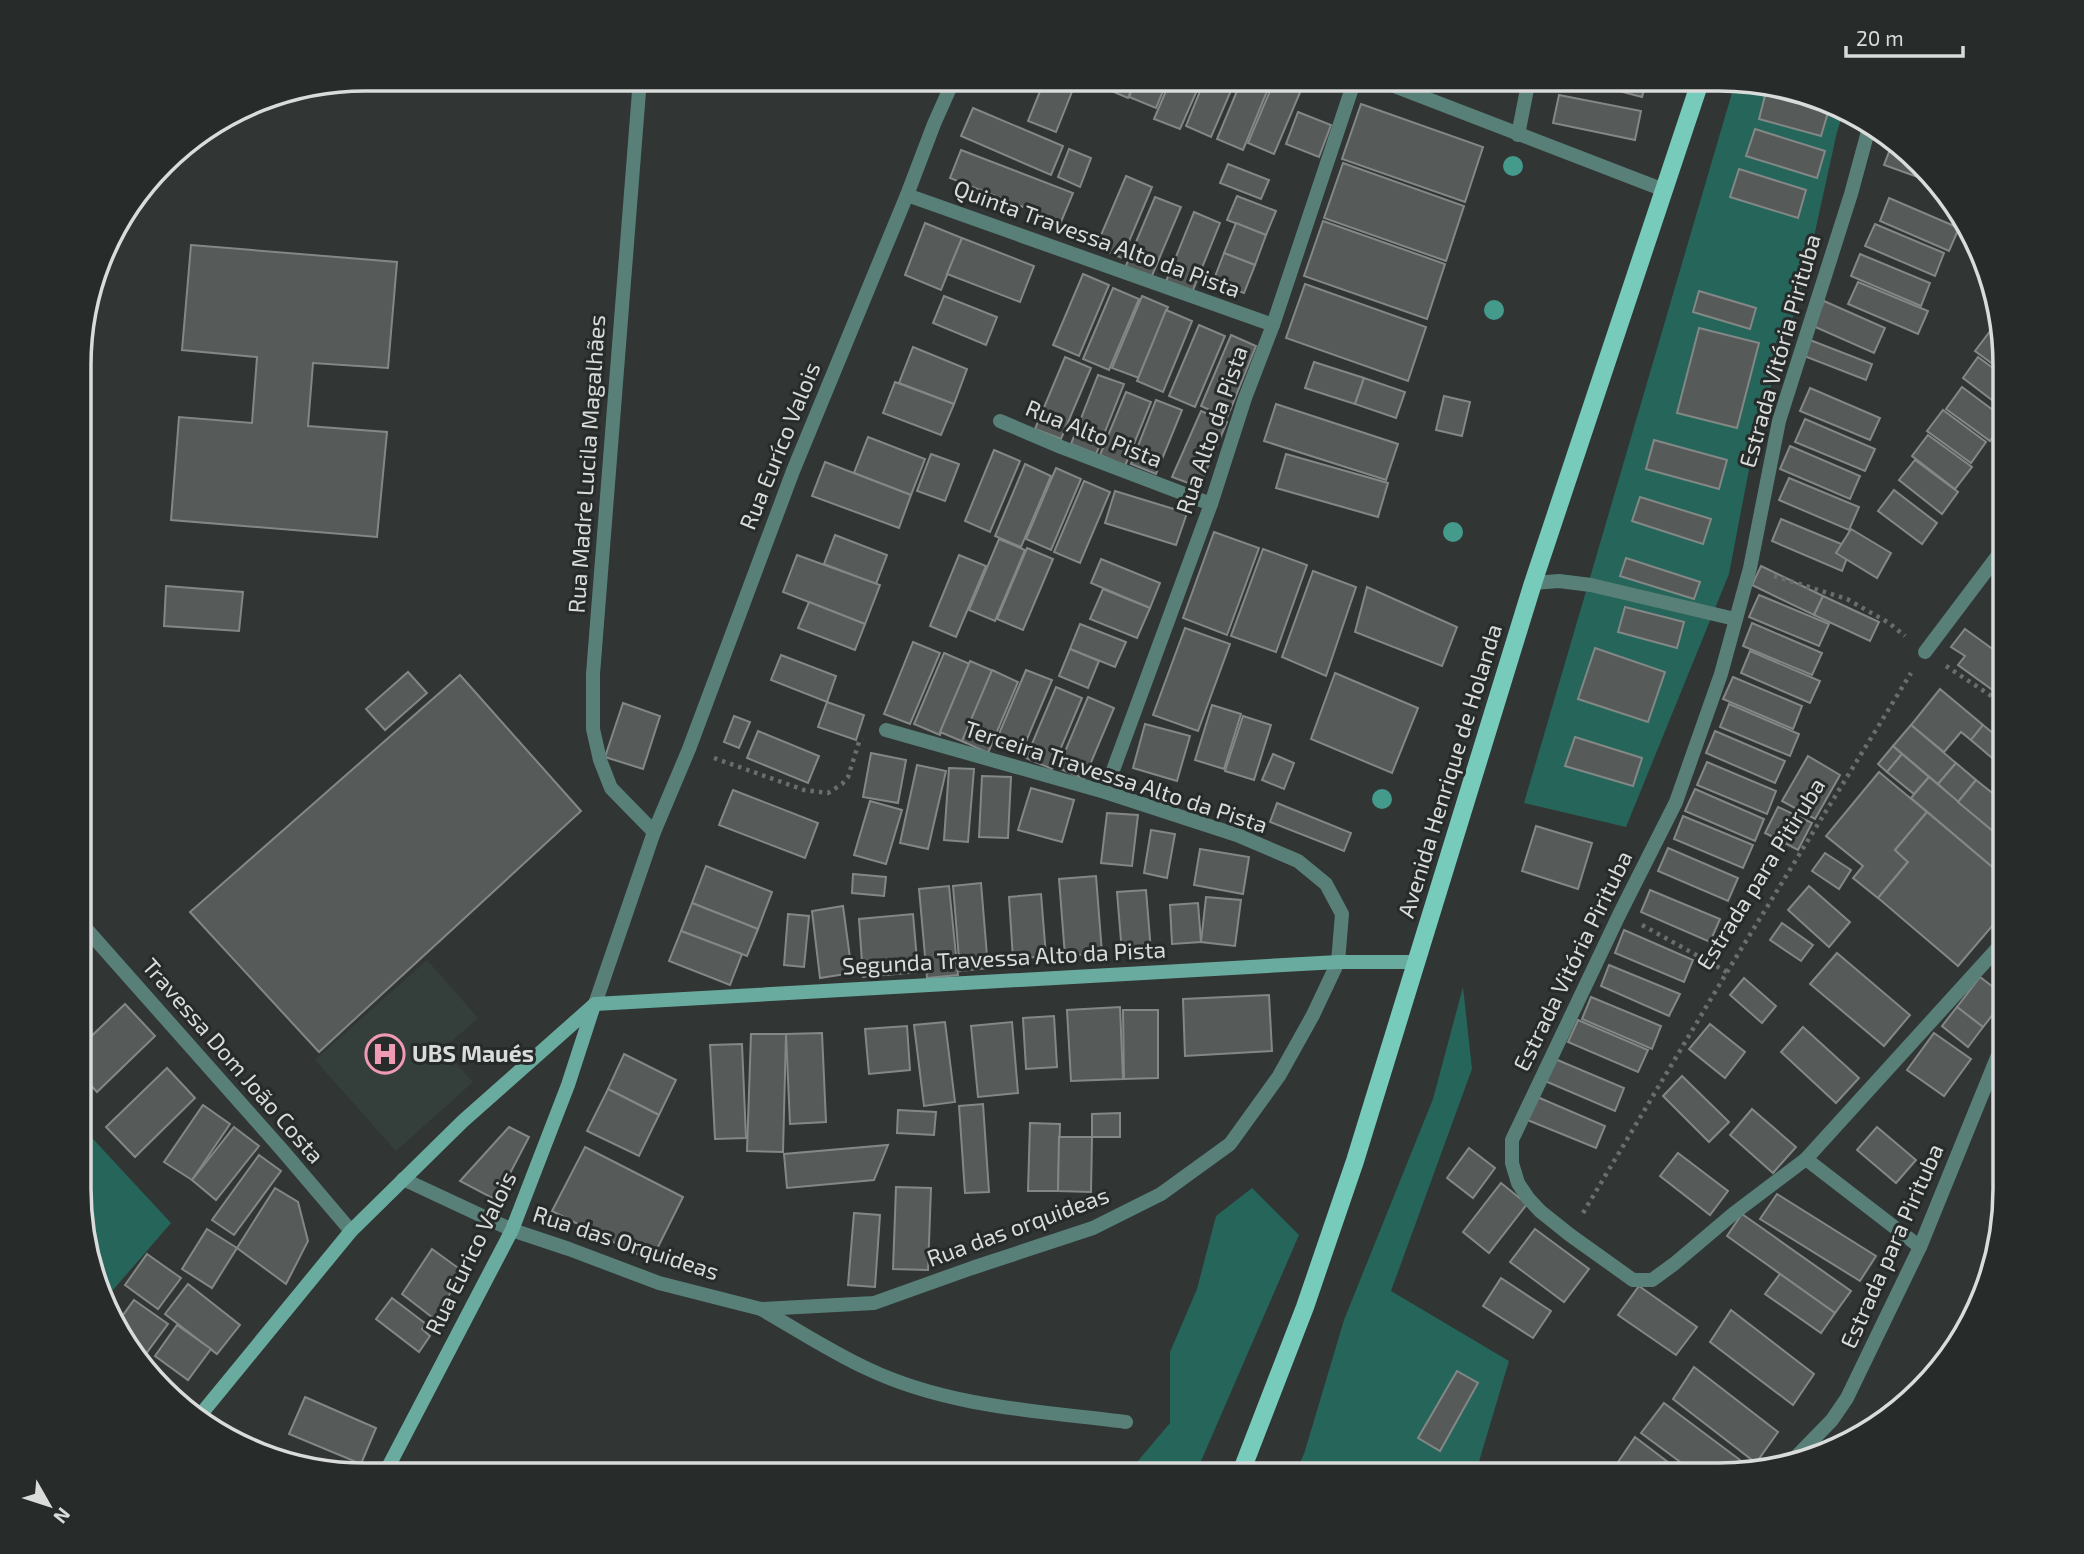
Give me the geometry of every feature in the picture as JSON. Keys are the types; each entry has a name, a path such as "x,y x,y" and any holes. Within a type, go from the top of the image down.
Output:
{"main road":[{"name":"Avenida Henrique de Holanda","path":"1246,1463 1309,1295 1355,1161 1533,583 1697,91"},
{"name":"Segunda Travessa Alto da Pista","path":"595,1004 1338,962 1417,962"},
{"path":"204,1410 351,1231 463,1121 595,1004"},
{"name":"Rua Eurico Valois","path":"390,1463 512,1230 568,1085 595,1004"}],"street":[{"name":"Rua Madre Lucila Magalhães","path":"639,91 593,674 593,729 600,760 611,789 654,832"},
{"name":"Rua Euríco Valois","path":"595,1004 654,832 689,749 793,471 949,91"},
{"name":"Rua Alto da Pista","path":"1105,792 1211,504 1351,91"},
{"path":"1406,91 1664,190"},
{"path":"1518,135 1527,91"},
{"name":"Estrada Vitória Pirituba","path":"1867,135 1779,421 1750,568 1721,674 1676,802 1512,1140 1512,1163 1518,1183 1540,1211 1570,1236 1633,1280 1652,1280 1806,1159 1993,953"},
{"name":"Quinta Travessa Alto da Pista","path":"907,195 1273,325"},
{"name":"Rua Alto Pista","path":"1000,421 1211,504"},
{"path":"1925,652 1993,562"},
{"path":"1533,583 1559,581 1591,585 1735,619"},
{"name":"Terceira Travessa Alto da Pista","path":"886,730 1105,792 1237,835 1298,861 1326,884 1342,914 1338,962"},
{"name":"Travessa Dom João Costa","path":"91,934 351,1231"},
{"name":"Rua das orquideas","path":"761,1308 874,1303 1093,1228 1161,1194 1230,1143 1279,1076 1313,1015 1338,962"},
{"name":"Estrada para Pirituba","path":"1804,1449 1832,1420 1847,1398 1920,1247 1993,1068"},
{"path":"1806,1159 1920,1247"},
{"name":"Rua das Orquideas","path":"403,1179 512,1230 659,1283 761,1308"},
{"path":"761,1308 869,1370 926,1391 983,1404 1126,1422"}],"path":[{"path":"1750,568 1847,599 1889,623 1925,652 1993,697"},
{"name":"Estrada para Pitiruba","path":"1570,1236 1727,972 1925,652"},
{"path":"689,749 804,790 828,793 842,785 848,777 859,742 870,734 886,730"},
{"path":"1620,913 1727,972"}],"shaded area":[{"name":"UBS Maués","path":"427,960 478,1018 443,1049 473,1082 396,1151 315,1060"}],"green space":[{"path":"1732,92 1790,100 1840,119 1804,282 1756,433 1729,574 1626,827 1524,803"},
{"path":"1463,987 1472,1069 1391,1291 1509,1361 1479,1463 1300,1463 1344,1320 1433,1099"},
{"path":"91,1137 171,1223 111,1292 100,1260 93,1224"},
{"path":"1252,1188 1299,1235 1200,1463 1136,1463 1170,1423 1170,1352 1197,1289 1216,1216"}],"building":[{"path":"1040,91 1072,91 1056,132 1028,121"},
{"path":"1111,91 1131,91 1128,98"},
{"path":"1132,91 1163,91 1156,108 1129,97"},
{"path":"1166,91 1197,91 1180,129 1154,119"},
{"path":"1200,91 1231,91 1211,137 1186,126"},
{"path":"1237,91 1267,91 1243,150 1217,139"},
{"path":"1270,91 1301,91 1274,154 1248,143"},
{"path":"1619,91 1644,91 1642,97"},
{"path":"1559,95 1641,111 1635,140 1553,123"},
{"path":"1765,95 1790,100 1828,114 1821,136 1759,119"},
{"path":"1361,104 1483,147 1465,202 1342,159"},
{"path":"973,108 1063,146 1051,175 961,136"},
{"path":"1298,112 1331,125 1319,157 1286,144"},
{"path":"1755,129 1825,151 1817,178 1746,156"},
{"path":"1069,149 1091,158 1080,187 1058,177"},
{"path":"961,150 1073,193 1061,222 950,178"},
{"path":"1889,151 1919,177 1884,165"},
{"path":"1343,163 1464,206 1446,261 1324,218"},
{"path":"1228,164 1269,180 1261,199 1220,183"},
{"path":"1739,169 1806,190 1798,218 1730,197"},
{"path":"1126,176 1152,187 1122,258 1096,247"},
{"path":"1237,196 1276,211 1266,235 1227,220"},
{"path":"1155,197 1181,207 1151,278 1125,268"},
{"path":"1889,198 1955,226 1958,231 1949,251 1880,221"},
{"path":"1194,212 1220,223 1191,295 1165,284"},
{"path":"1323,221 1445,264 1427,319 1304,276"},
{"path":"925,223 962,238 941,290 905,275"},
{"path":"1236,223 1266,235 1255,265 1224,253"},
{"path":"1875,224 1944,253 1935,276 1865,246"},
{"path":"962,238 1034,266 1020,302 947,274"},
{"path":"191,245 397,262 388,368 313,363 308,426 387,432 377,537 171,520 179,417 252,423 257,357 182,350"},
{"path":"1224,253 1255,265 1244,293 1213,282"},
{"path":"1860,254 1930,283 1921,306 1851,276"},
{"path":"1083,274 1109,285 1079,356 1053,345"},
{"path":"1858,282 1928,311 1918,334 1848,304"},
{"path":"1305,284 1426,327 1408,381 1286,338"},
{"path":"1113,288 1139,299 1109,370 1083,359"},
{"path":"1699,291 1756,308 1750,329 1693,312"},
{"path":"944,296 997,317 986,345 933,323"},
{"path":"1142,296 1168,307 1139,378 1112,368"},
{"path":"1824,301 1885,328 1874,353 1813,326"},
{"path":"1166,310 1192,321 1163,392 1137,381"},
{"path":"1199,325 1225,336 1195,407 1169,396"},
{"path":"1699,328 1759,343 1737,428 1677,413"},
{"path":"1991,330 1993,364 1975,351"},
{"path":"1231,335 1256,346 1227,418 1201,406"},
{"path":"1810,340 1872,364 1866,380 1804,356"},
{"path":"913,347 967,369 954,404 899,383"},
{"path":"1065,357 1091,368 1061,439 1035,429"},
{"path":"1978,357 1993,368 1993,401 1963,378"},
{"path":"1314,362 1364,378 1355,404 1305,388"},
{"path":"1098,375 1124,384 1096,454 1071,444"},
{"path":"1364,378 1405,392 1396,418 1355,404"},
{"path":"895,382 954,404 941,435 883,413"},
{"path":"1962,387 1993,410 1993,437 1990,441 1946,409"},
{"path":"1810,388 1880,418 1870,440 1800,411"},
{"path":"1126,392 1151,402 1125,466 1100,455"},
{"path":"1444,396 1470,402 1462,436 1436,430"},
{"path":"1156,400 1182,410 1156,474 1131,464"},
{"path":"1276,404 1398,444 1386,480 1264,441"},
{"path":"1943,410 1986,442 1971,463 1927,431"},
{"path":"1201,411 1227,422 1199,487 1172,477"},
{"path":"1805,419 1875,449 1865,471 1795,442"},
{"path":"1928,435 1972,467 1955,489 1912,456"},
{"path":"868,437 925,459 911,495 854,473"},
{"path":"1654,440 1727,460 1719,489 1646,469"},
{"path":"1790,446 1860,476 1850,499 1780,469"},
{"path":"994,450 1020,461 990,532 965,521"},
{"path":"931,454 959,464 945,501 917,491"},
{"path":"1286,454 1388,483 1378,517 1276,488"},
{"path":"1915,460 1958,492 1942,514 1899,480"},
{"path":"825,462 911,495 899,528 812,496"},
{"path":"1025,464 1051,476 1021,547 995,536"},
{"path":"1056,468 1081,479 1051,550 1026,539"},
{"path":"1789,478 1859,507 1849,530 1779,500"},
{"path":"1084,481 1110,492 1080,563 1054,552"},
{"path":"1894,490 1937,523 1922,544 1878,511"},
{"path":"1115,491 1187,513 1176,545 1105,523"},
{"path":"1640,497 1711,519 1703,544 1632,521"},
{"path":"1781,519 1851,548 1842,571 1772,541"},
{"path":"1851,529 1891,553 1877,578 1836,553"},
{"path":"1214,532 1259,548 1227,635 1183,618"},
{"path":"835,535 887,555 876,584 824,564"},
{"path":"999,539 1025,550 995,621 969,610"},
{"path":"1027,548 1053,559 1023,630 997,619"},
{"path":"1263,549 1307,565 1276,652 1231,636"},
{"path":"797,555 880,585 865,624 783,592"},
{"path":"959,555 986,566 956,637 930,626"},
{"path":"1626,558 1700,582 1694,599 1620,576"},
{"path":"1101,559 1160,583 1150,608 1091,583"},
{"path":"1761,566 1823,596 1814,615 1752,585"},
{"path":"1313,571 1356,587 1326,676 1282,657"},
{"path":"166,586 243,592 239,631 164,626"},
{"path":"1367,587 1457,627 1442,666 1355,632"},
{"path":"1103,589 1150,608 1137,638 1090,619"},
{"path":"1759,595 1829,624 1819,646 1749,617"},
{"path":"1823,596 1879,622 1870,641 1814,615"},
{"path":"809,602 865,624 855,650 798,628"},
{"path":"1625,607 1684,622 1677,648 1618,632"},
{"path":"1752,623 1822,653 1812,675 1743,646"},
{"path":"1080,624 1126,642 1115,667 1070,649"},
{"path":"1185,628 1230,644 1198,731 1153,715"},
{"path":"1965,629 1993,649 1993,690 1958,665 1965,656 1951,647"},
{"path":"913,642 940,653 910,724 884,714"},
{"path":"1595,648 1665,672 1648,722 1578,699"},
{"path":"1070,649 1099,661 1088,688 1059,676"},
{"path":"1750,651 1820,681 1810,703 1741,673"},
{"path":"944,653 970,664 940,735 914,724"},
{"path":"781,655 836,676 827,702 771,680"},
{"path":"970,661 996,672 966,743 940,732"},
{"path":"992,670 1018,682 988,753 962,741"},
{"path":"1026,670 1052,680 1022,751 996,741"},
{"path":"408,672 427,693 385,730 366,709"},
{"path":"1335,673 1418,708 1392,773 1311,739"},
{"path":"460,675 581,811 319,1052 190,912"},
{"path":"1733,677 1802,706 1793,729 1723,699"},
{"path":"1056,687 1082,698 1052,769 1026,758"},
{"path":"1940,689 1983,725 1971,740 1961,732 1944,752 1911,725"},
{"path":"1088,697 1114,708 1084,779 1058,768"},
{"path":"827,702 864,715 856,740 818,727"},
{"path":"623,703 660,716 643,769 605,757"},
{"path":"1729,704 1799,734 1790,756 1720,727"},
{"path":"1212,705 1241,714 1224,769 1195,760"},
{"path":"734,716 750,722 739,748 724,742"},
{"path":"1243,716 1271,725 1254,780 1225,771"},
{"path":"1145,724 1190,736 1177,781 1133,768"},
{"path":"1911,725 1956,763 1938,784 1893,746"},
{"path":"1983,725 1993,733 1993,759 1971,740"},
{"path":"758,731 819,756 808,783 747,758"},
{"path":"1715,731 1785,761 1775,783 1706,753"},
{"path":"1575,737 1642,758 1633,786 1565,766"},
{"path":"1893,746 1902,754 1887,772 1878,764"},
{"path":"871,753 906,760 898,803 863,797"},
{"path":"1273,754 1294,763 1284,789 1262,780"},
{"path":"1902,754 1929,777 1914,794 1887,772"},
{"path":"1808,756 1840,775 1815,819 1782,801"},
{"path":"1707,762 1776,791 1767,814 1697,785"},
{"path":"1956,763 1976,780 1958,802 1938,784"},
{"path":"917,765 946,771 928,849 900,843"},
{"path":"949,768 974,769 968,842 944,840"},
{"path":"1879,772 1927,812 1895,850 1908,862 1878,898 1853,878 1863,866 1826,836"},
{"path":"982,776 1011,777 1008,838 979,837"},
{"path":"1929,777 1993,831 1993,868 1911,798"},
{"path":"1976,780 1993,793 1993,831 1958,802"},
{"path":"1031,788 1074,800 1062,842 1018,830"},
{"path":"1695,789 1764,819 1755,841 1685,811"},
{"path":"733,790 818,823 805,858 719,825"},
{"path":"870,801 902,810 886,864 854,855"},
{"path":"1277,803 1351,833 1344,851 1270,822"},
{"path":"1778,807 1812,823 1798,850 1765,833"},
{"path":"1927,812 1993,868 1993,925 1958,966 1878,898 1908,862 1895,850"},
{"path":"1107,813 1138,815 1132,866 1101,863"},
{"path":"1683,816 1753,845 1743,868 1674,839"},
{"path":"1536,826 1592,843 1578,889 1522,871"},
{"path":"1151,830 1175,834 1167,878 1144,873"},
{"path":"1668,848 1738,878 1728,901 1658,871"},
{"path":"1200,849 1249,857 1243,894 1194,885"},
{"path":"1825,853 1851,870 1839,889 1812,871"},
{"path":"706,866 772,892 758,929 692,903"},
{"path":"853,874 886,877 884,896 852,893"},
{"path":"1096,876 1102,953 1065,956 1059,879"},
{"path":"981,883 988,968 960,971 953,886"},
{"path":"949,886 958,975 927,978 919,889"},
{"path":"1809,886 1850,922 1829,947 1788,910"},
{"path":"1146,890 1151,951 1122,953 1117,892"},
{"path":"1650,890 1720,919 1710,942 1641,912"},
{"path":"1041,894 1046,956 1013,959 1009,897"},
{"path":"1206,897 1241,900 1235,946 1201,942"},
{"path":"692,903 758,929 747,956 681,931"},
{"path":"1198,903 1201,942 1172,944 1170,905"},
{"path":"843,906 852,973 820,978 812,911"},
{"path":"788,914 809,916 804,967 784,965"},
{"path":"913,914 918,972 863,977 859,919"},
{"path":"1782,923 1813,945 1801,961 1770,940"},
{"path":"1624,930 1693,960 1684,982 1615,953"},
{"path":"681,931 742,954 730,985 669,961"},
{"path":"1837,953 1910,1015 1884,1046 1810,984"},
{"path":"1609,965 1680,994 1669,1016 1601,986"},
{"path":"1980,977 1993,987 1993,1014 1983,1027 1957,1007"},
{"path":"1744,978 1776,1006 1762,1023 1730,995"},
{"path":"1269,995 1272,1051 1185,1056 1183,999"},
{"path":"1591,997 1661,1026 1652,1049 1582,1019"},
{"path":"125,1004 155,1036 97,1092 91,1086 91,1036"},
{"path":"1120,1007 1123,1079 1071,1081 1067,1010"},
{"path":"1957,1007 1983,1027 1968,1047 1942,1026"},
{"path":"1123,1010 1158,1010 1158,1078 1124,1079"},
{"path":"1054,1016 1057,1067 1026,1069 1023,1018"},
{"path":"1578,1020 1648,1050 1638,1072 1568,1042"},
{"path":"945,1022 955,1102 924,1106 914,1025"},
{"path":"1012,1022 1018,1093 978,1097 971,1026"},
{"path":"1710,1024 1745,1052 1725,1078 1689,1049"},
{"path":"907,1026 910,1070 869,1074 865,1029"},
{"path":"1803,1027 1859,1078 1836,1103 1781,1052"},
{"path":"822,1033 826,1122 790,1124 786,1034"},
{"path":"1934,1033 1971,1059 1944,1096 1907,1070"},
{"path":"751,1034 786,1034 783,1152 747,1151"},
{"path":"742,1044 746,1138 715,1139 710,1045"},
{"path":"624,1054 676,1080 659,1115 608,1089"},
{"path":"1555,1059 1624,1088 1615,1111 1545,1081"},
{"path":"167,1068 195,1098 135,1157 106,1127"},
{"path":"1682,1076 1729,1122 1709,1142 1663,1096"},
{"path":"608,1089 659,1115 639,1156 587,1131"},
{"path":"1535,1096 1605,1126 1596,1148 1525,1119"},
{"path":"983,1104 989,1192 965,1193 959,1106"},
{"path":"203,1105 230,1124 192,1180 164,1162"},
{"path":"1752,1109 1796,1147 1773,1173 1730,1135"},
{"path":"898,1110 936,1112 934,1135 897,1133"},
{"path":"1120,1113 1120,1137 1092,1137 1092,1114"},
{"path":"1030,1123 1060,1124 1058,1191 1028,1191"},
{"path":"234,1127 259,1146 216,1200 192,1180"},
{"path":"509,1127 529,1137 496,1200 460,1181"},
{"path":"1877,1127 1916,1160 1896,1183 1857,1150"},
{"path":"1059,1137 1092,1137 1091,1192 1058,1191"},
{"path":"888,1145 874,1180 787,1188 784,1154"},
{"path":"585,1147 683,1197 651,1261 552,1211"},
{"path":"1469,1148 1495,1168 1473,1198 1447,1178"},
{"path":"1678,1153 1728,1191 1710,1215 1660,1176"},
{"path":"259,1155 281,1171 234,1235 212,1220"},
{"path":"1501,1183 1527,1204 1489,1253 1463,1232"},
{"path":"896,1187 931,1188 928,1270 893,1269"},
{"path":"275,1188 298,1202 308,1241 286,1284 237,1248"},
{"path":"1777,1194 1876,1256 1860,1281 1760,1219"},
{"path":"854,1213 880,1215 875,1287 848,1285"},
{"path":"1742,1214 1851,1291 1835,1313 1727,1236"},
{"path":"207,1229 237,1248 212,1288 182,1269"},
{"path":"1535,1229 1589,1269 1564,1302 1510,1262"},
{"path":"432,1249 461,1270 437,1321 402,1294"},
{"path":"147,1254 181,1278 158,1309 125,1285"},
{"path":"1780,1274 1835,1313 1821,1333 1765,1294"},
{"path":"1501,1278 1551,1311 1533,1338 1483,1306"},
{"path":"188,1284 240,1325 217,1354 165,1314"},
{"path":"1639,1286 1697,1327 1676,1355 1618,1315"},
{"path":"392,1298 426,1324 422,1329 430,1336 419,1352 376,1319"},
{"path":"134,1300 168,1324 146,1353 122,1316"},
{"path":"1731,1310 1814,1374 1793,1405 1710,1342"},
{"path":"177,1325 211,1349 188,1380 155,1356"},
{"path":"1694,1367 1778,1432 1758,1460 1753,1461 1673,1399"},
{"path":"1457,1371 1478,1383 1440,1451 1418,1438"},
{"path":"305,1397 376,1428 361,1463 289,1434"},
{"path":"1664,1403 1742,1462 1682,1463 1641,1433"},
{"path":"1635,1437 1669,1463 1617,1463"}],"place":[{"name":"UBS Maués","path":"385,1054"}]}
